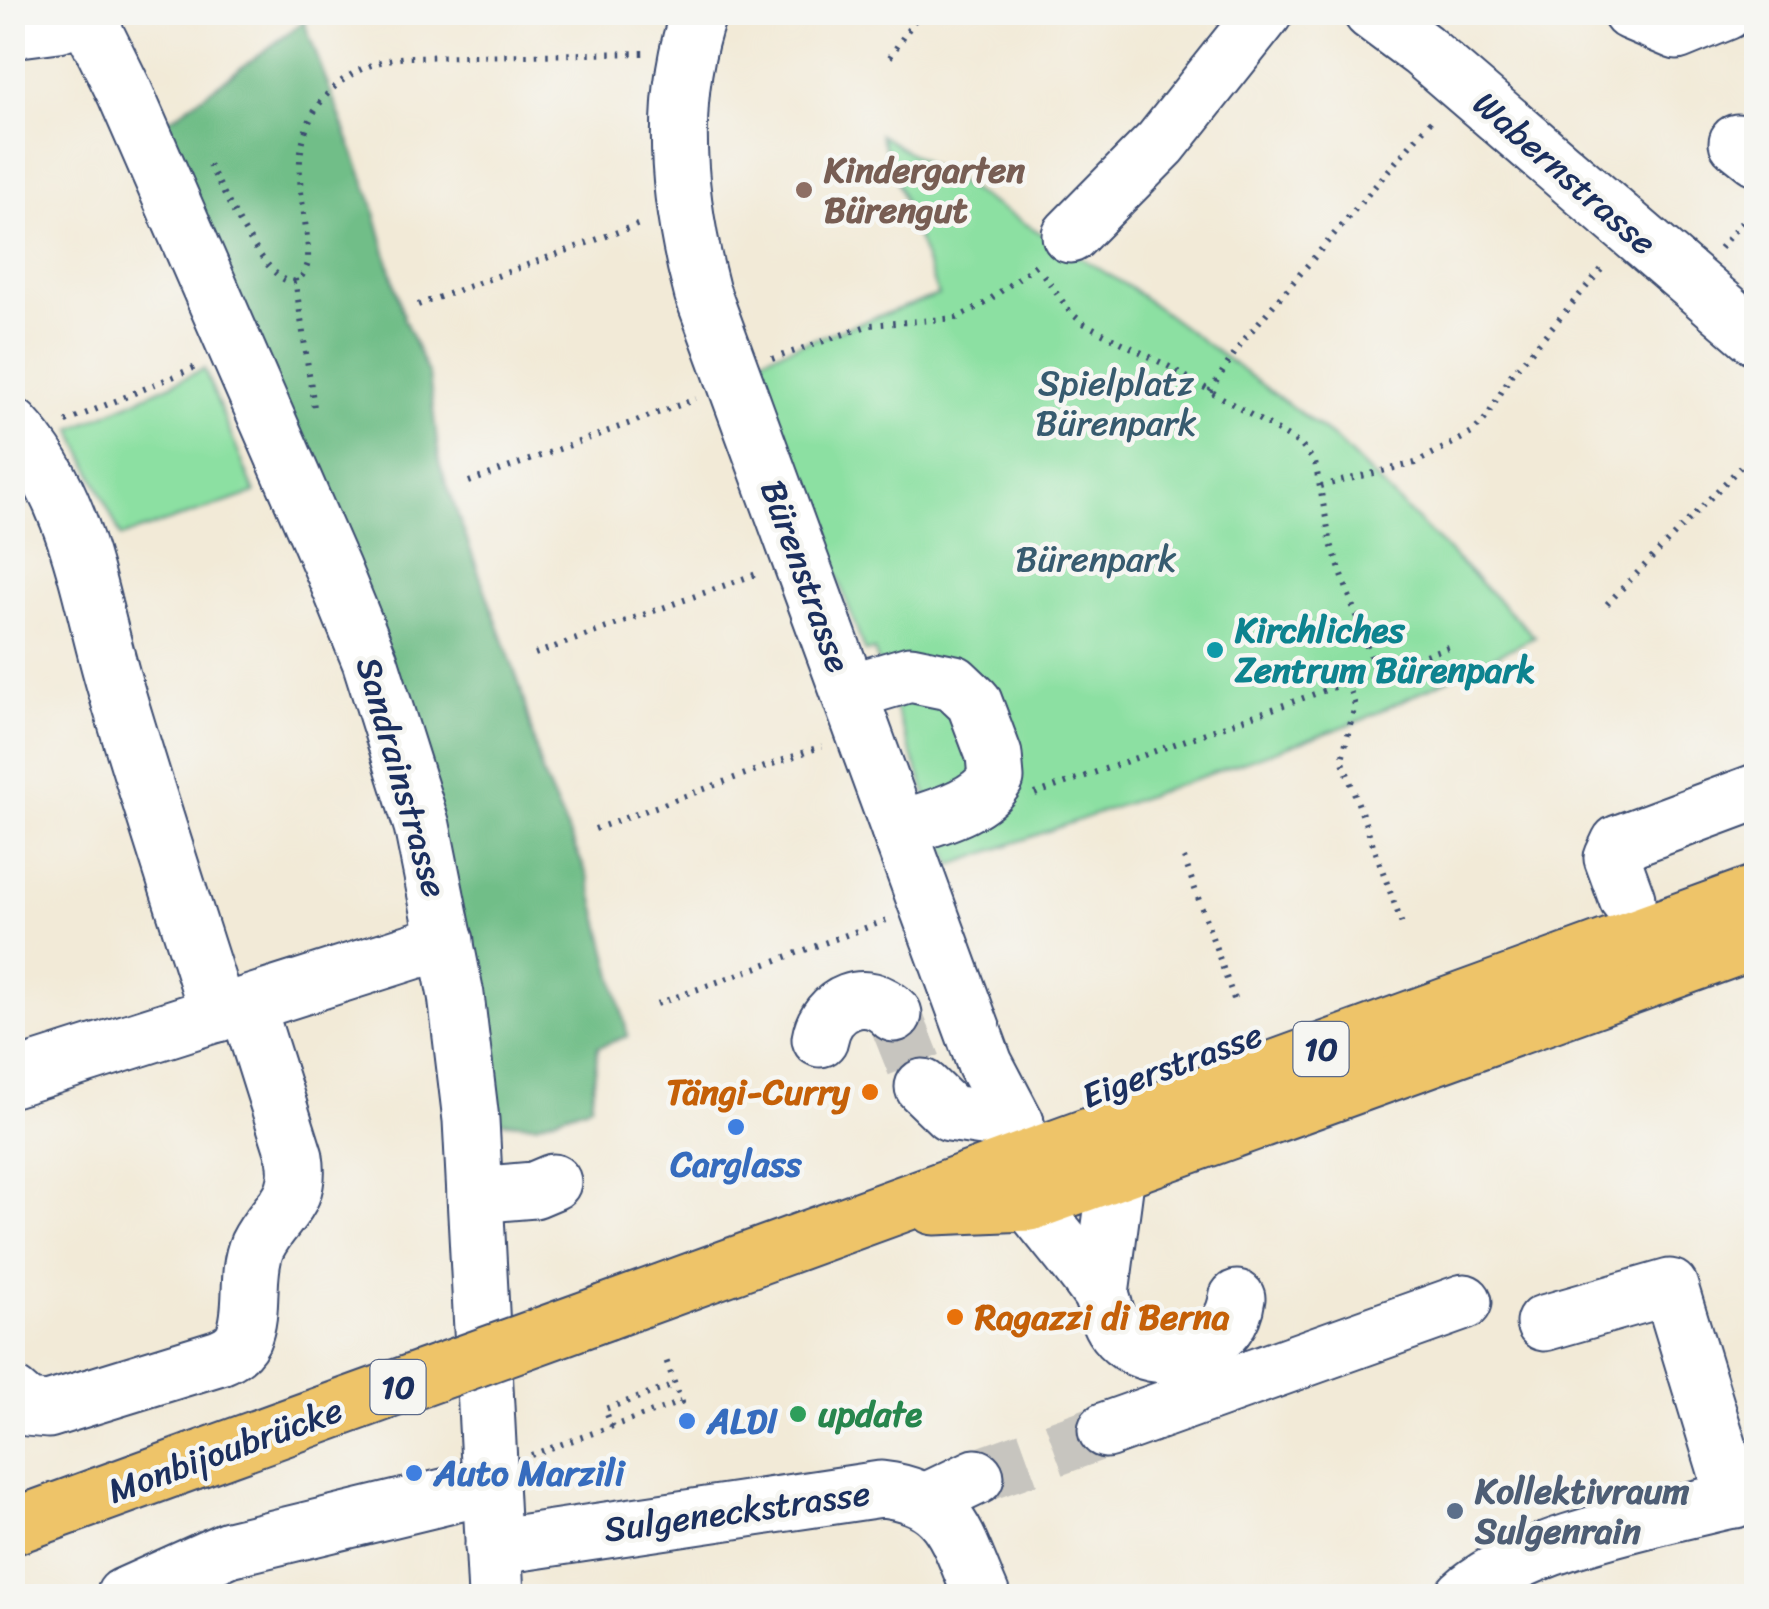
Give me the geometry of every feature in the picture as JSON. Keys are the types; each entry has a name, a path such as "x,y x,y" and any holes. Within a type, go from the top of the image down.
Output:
{"main road":[{"name":"Eigerstrasse","path":"886,1209 1016,1122 1756,852"},
{"name":"Eigerstrasse","path":"606,1312 1756,893"},
{"name":"Eigerstrasse","path":"886,1209 1030,1204 1756,941"},
{"name":"Monbijoubrücke","path":"12,1527 606,1312"}],"street":[{"name":"Bürenstrasse","path":"699,12 690,44 678,165 684,223 702,292 985,1064 1016,1122"},
{"path":"1053,250 1161,143 1266,12"},
{"name":"Wabernstrasse","path":"1371,12 1422,50 1756,338"},
{"path":"12,30 58,24 86,13"},
{"name":"Sandrainstrasse","path":"86,13 236,342 370,661 422,826 446,941 471,1120 475,1195 505,1473 495,1572"},
{"path":"1615,26 1672,31 1707,21"},
{"path":"12,1395 27,1408 48,1410 230,1353 242,1339 255,1252 294,1194 298,1177 295,1158 232,1009 115,688 89,578 68,520 39,460 20,434"},
{"path":"849,692 910,674 954,683 974,702 994,755 996,778 983,794 898,828"},
{"path":"1626,900 1612,858 1619,843 1756,792"},
{"path":"12,1079 446,941"},
{"path":"820,1039 824,1019 847,1002 874,1000 894,1014"},
{"path":"923,1086 950,1113 1016,1122"},
{"path":"1101,1294 1117,1174"},
{"path":"475,1195 534,1190 553,1182"},
{"path":"1030,1204 1101,1294 1112,1326 1128,1344 1148,1354 1172,1355 1198,1348 1222,1332 1235,1314 1237,1298"},
{"path":"1463,1596 1503,1568 1557,1546 1746,1497 1670,1287 1544,1323"},
{"path":"1106,1430 1464,1302"},
{"path":"124,1596 229,1549 505,1473"},
{"name":"Sulgeneckstrasse","path":"495,1572 881,1489 952,1489 942,1514 982,1596"}],"path":[{"path":"890,58 920,12"},
{"path":"201,161 212,168 270,270 284,279 295,279 307,269 308,257 300,175 304,139 327,93 359,68 374,61 409,57 651,53"},
{"path":"1210,390 1242,342 1436,114"},
{"path":"1726,240 1756,205"},
{"path":"418,305 643,222"},
{"path":"1053,250 1070,312 1300,444 1315,462 1331,544 1376,672"},
{"path":"1321,486 1415,464 1472,433 1487,417 1511,375 1610,260"},
{"path":"295,279 316,423"},
{"path":"771,359 870,324 957,318 1010,285"},
{"path":"20,434 39,433 208,362"},
{"path":"469,482 699,398"},
{"path":"1607,604 1756,451"},
{"path":"535,654 760,573"},
{"path":"1035,794 1451,646"},
{"path":"1347,682 1355,705 1342,759 1404,930"},
{"path":"595,829 825,745"},
{"path":"1184,858 1236,1002"},
{"path":"658,1004 889,920"},
{"path":"505,1473 681,1402 664,1354"},
{"path":"612,1427 605,1409 675,1386"}],"green space":[{"path":"304,22 372,201 404,319 429,376 440,466 520,686 542,773 589,879 628,1036 598,1047 591,1105 536,1124 475,1120 443,899 144,128 175,116"},
{"name":"Bürenpark","path":"880,135 1129,287 1334,438 1535,637 1362,720 952,865 874,650 865,652 758,359 938,295"},
{"path":"204,369 255,493 121,537 72,429"}],"tunnel":[{"path":"894,1014 923,1087"},
{"path":"976,1477 1106,1430"}],"place":[{"name":"Kindergarten Bürengut","path":"804,190"},
{"name":"Kirchliches Zentrum Bürenpark","path":"1215,650"},
{"name":"Tängi-Curry","path":"870,1092"},
{"name":"Carglass","path":"736,1127"},
{"name":"Ragazzi di Berna","path":"955,1317"},
{"name":"update","path":"798,1414"},
{"name":"ALDI","path":"687,1421"},
{"name":"Auto Marzili","path":"414,1473"},
{"name":"Kollektivraum Sulgenrain","path":"1455,1511"}],"park label":[{"name":"Spielplatz Bürenpark","path":"1116,403"}]}
